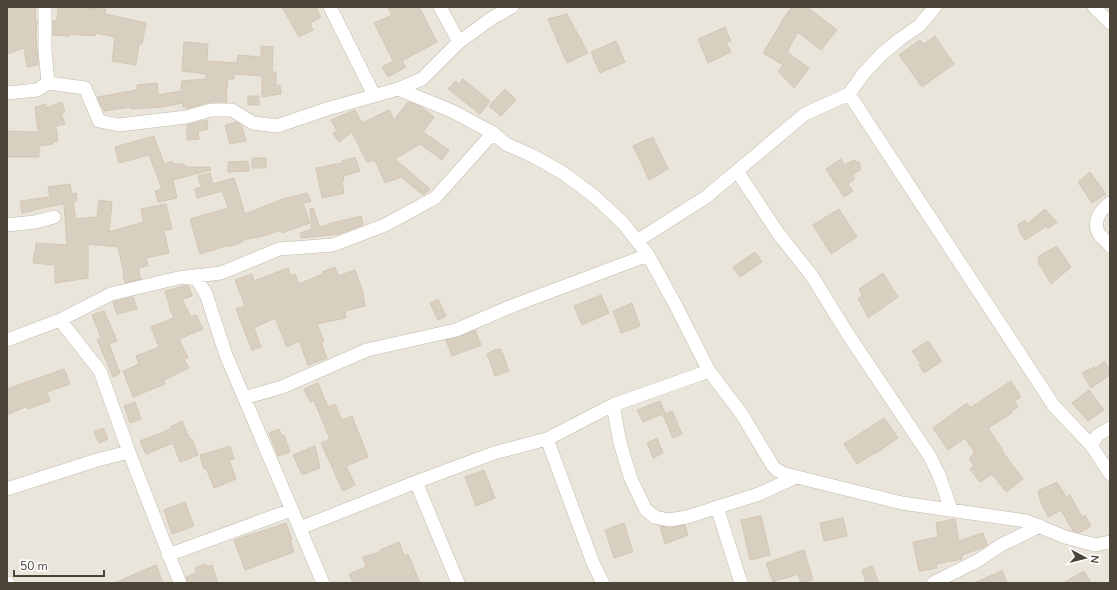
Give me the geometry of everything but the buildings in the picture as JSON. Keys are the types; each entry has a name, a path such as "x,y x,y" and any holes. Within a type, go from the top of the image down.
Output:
{"street":[{"path":"45,7 45,50 48,83"},
{"path":"330,7 374,95"},
{"path":"440,7 459,42"},
{"path":"7,93 37,90 48,83 85,88 99,120 119,125 186,117 211,110 232,110 253,123 277,126 327,108 398,89 422,79 459,42 492,18 512,7"},
{"path":"638,241 706,197 805,114 849,94 864,73 881,55 919,26 935,7"},
{"path":"1094,7 1110,23"},
{"path":"398,89 452,112 493,133 506,144 539,159 563,173 594,196 623,223 648,255 709,371 741,413 773,466 777,470 785,474 902,503 1008,517 1026,521 1065,537 1095,545 1110,542"},
{"path":"849,94 1054,406 1091,445 1110,474"},
{"path":"7,340 60,320 111,294 178,278 221,273 279,249 333,245 385,226 435,198 493,133"},
{"path":"737,170 778,233 812,276 849,336 929,455 939,475 951,509"},
{"path":"1110,203 1098,214 1097,226 1099,233 1110,246"},
{"path":"7,225 35,222 54,216"},
{"path":"244,398 282,387 367,350 456,330 512,306 648,255"},
{"path":"195,276 206,294 226,355 323,583"},
{"path":"60,320 100,371 129,452 180,583"},
{"path":"300,528 494,452 547,439 613,405 709,371"},
{"path":"613,405 620,443 631,479 646,510 655,518 669,520 687,517 759,494 796,476"},
{"path":"1091,445 1098,435 1110,428"},
{"path":"547,439 593,563 603,583"},
{"path":"7,489 97,460 129,452"},
{"path":"416,482 458,583"},
{"path":"717,507 741,583"},
{"path":"168,555 291,510"},
{"path":"933,583 979,560 1001,545 1040,526"}],"shaded area":[{"path":"7,7 1110,7 1110,583 7,583"}]}
